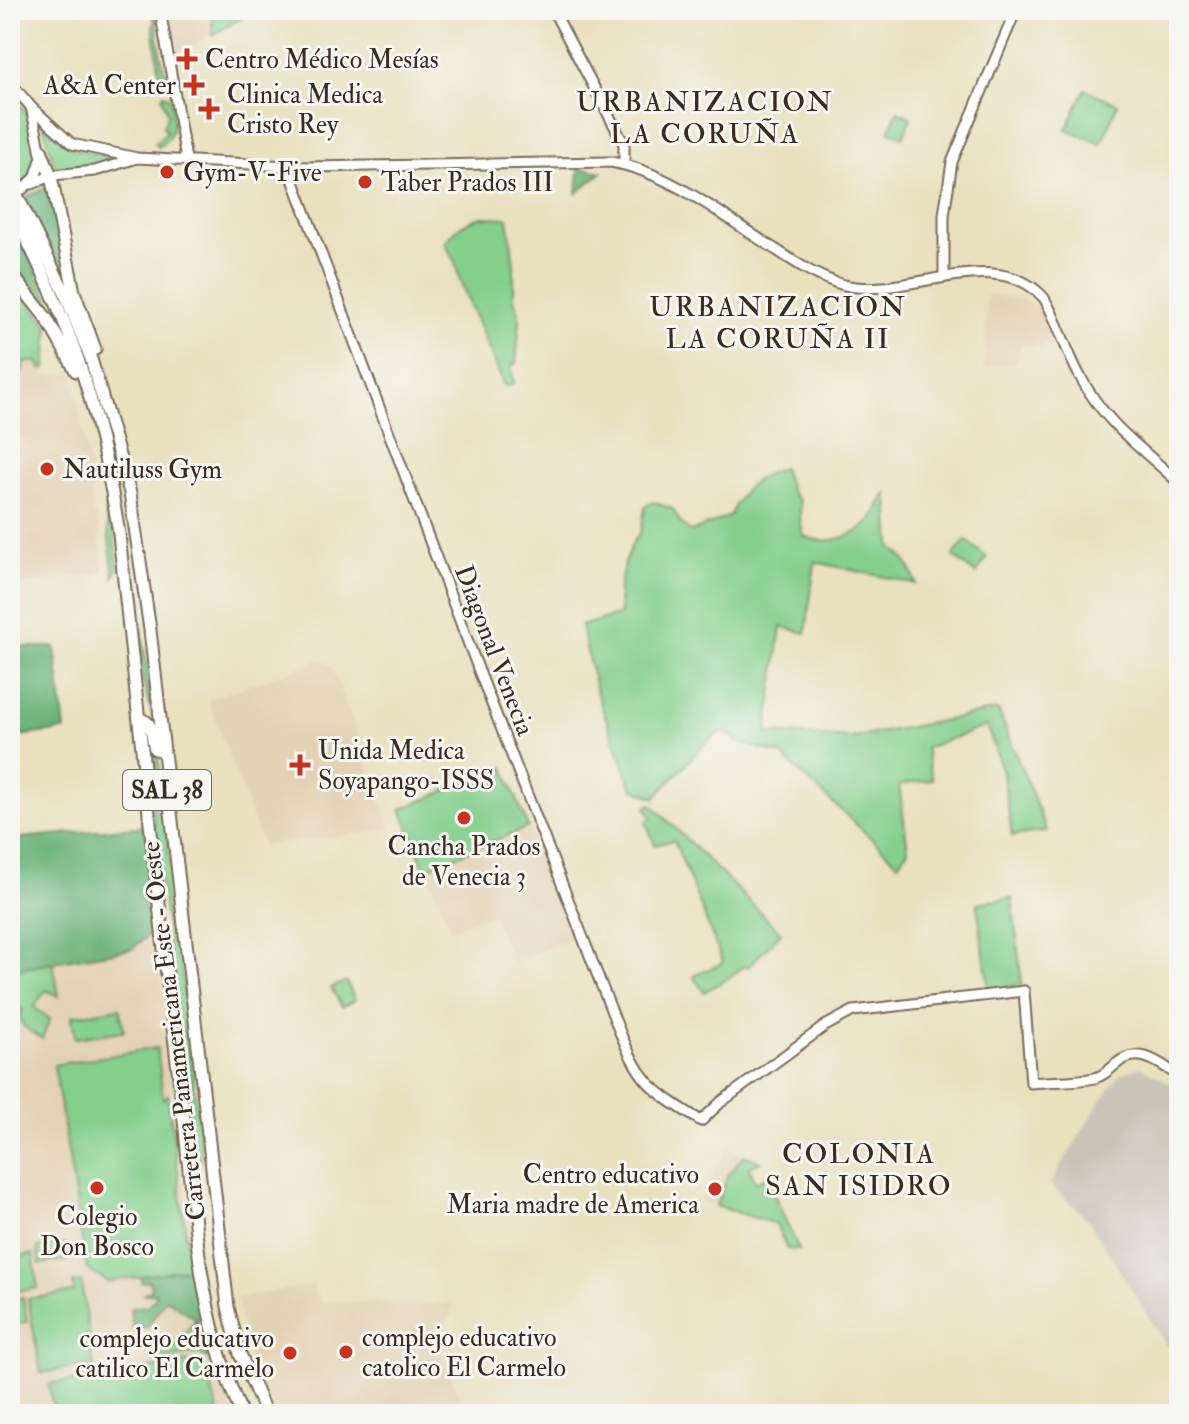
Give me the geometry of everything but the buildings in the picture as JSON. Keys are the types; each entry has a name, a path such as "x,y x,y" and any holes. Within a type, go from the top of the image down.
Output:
{"highway":[{"path":"41,150 51,176 74,292 112,403 128,466 130,493"},
{"name":"Carretera Panamericana Este - Oeste","path":"10,181 79,326 102,393 130,493 144,583 212,1189 233,1330 250,1381 266,1414"},
{"name":"Carretera Panamericana Este - Oeste","path":"10,205 68,329 97,419 118,526 189,1160 210,1318 226,1375 242,1414"},
{"path":"10,272 58,337 97,419"},
{"path":"130,642 134,645 145,714 151,717 158,714"},
{"path":"139,719 151,726 155,749 163,751"},
{"path":"189,1160 193,1168 199,1170 209,1157"},
{"path":"193,1193 195,1184 200,1182 212,1189"}],"street":[{"path":"160,10 186,159"},
{"path":"553,10 624,144 624,164"},
{"path":"944,277 944,215 952,162 1016,10"},
{"path":"10,82 31,107 72,144 137,158 348,167 582,160 624,164 684,191 808,270 829,280 854,287 883,289 967,274 1022,280 1035,288 1050,309 1080,377 1097,404 1129,441 1179,483"},
{"path":"31,107 41,150 40,167 26,187 51,176 95,171 137,158"},
{"name":"Diagonal Venecia","path":"288,166 479,671 633,1064 651,1088 701,1121 721,1102 825,1026 853,1011 1024,991 1031,1083 1093,1078 1107,1073 1123,1058 1137,1055 1151,1058 1179,1076"}],"shaded area":[{"path":"167,10 212,10 213,35 176,53"},
{"path":"987,295 1023,299 1040,307 1053,336 1040,347 1021,345 1017,362 984,368"},
{"path":"24,362 39,362 40,367 45,369 45,375 73,373 93,488 93,513 98,518 104,573 10,585 10,371 22,371"},
{"name":"Unida Medica Soyapango-ISSS","path":"322,659 335,674 391,830 263,845 208,700"},
{"path":"528,827 572,938 512,963 493,914 451,929 425,869"},
{"name":"Colegio Don Bosco","path":"156,928 174,1090 170,1097 197,1264 194,1279 207,1344 234,1414 10,1414 10,969 132,949"},
{"path":"1141,1067 1179,1089 1179,1346 1166,1345 1088,1220 1050,1184 1120,1074"},
{"name":"Centro educativo Maria madre de America","path":"728,1149 744,1155 727,1177 716,1206 702,1200 714,1169"},
{"name":"complejo educativo catolico El Carmelo","path":"313,1285 321,1302 454,1303 442,1345 443,1360 460,1399 456,1414 270,1414 252,1368 236,1298"}],"green space":[{"path":"150,10 154,10 167,78 161,82 153,26 155,21"},
{"path":"212,10 254,10 213,35"},
{"path":"1085,89 1118,104 1101,144 1067,129"},
{"path":"10,91 26,112 37,151 30,176 21,186 10,162"},
{"path":"164,94 170,98 173,126 169,137 158,147 155,143 167,131 163,127 168,114 162,97"},
{"path":"898,111 911,117 903,137 889,131"},
{"path":"43,124 72,147 107,156 107,163 55,168"},
{"path":"579,170 602,172 577,193"},
{"path":"50,185 68,293 26,197"},
{"path":"482,217 508,218 514,265 514,299 520,319 516,363 511,366 514,383 510,386 504,385 445,243 461,227"},
{"path":"10,218 64,329 35,290 10,265"},
{"path":"10,279 49,327 46,369 41,369 39,362 25,362 22,371 10,371 10,325 15,324"},
{"path":"783,468 791,492 800,502 804,536 813,539 842,538 861,529 874,516 887,494 892,549 907,564 916,584 815,562 806,633 781,627 767,733 852,738 998,710 1047,831 1012,836 1003,773 987,726 925,748 932,780 899,785 908,850 898,863 780,754 736,742 739,740 721,732 706,742 655,798 632,788 597,694 581,626 620,614 619,590 623,569 632,544 641,531 645,507 653,502 673,509 680,522 691,532 730,516 750,485"},
{"path":"110,499 118,568 114,577 105,507"},
{"path":"966,540 987,558 976,574 953,556"},
{"path":"133,564 152,705 150,707 143,680"},
{"path":"10,585 13,585 20,647 55,647 65,730 10,737"},
{"path":"142,723 146,724 152,748 158,756 201,1148 200,1163 193,1149"},
{"name":"Cancha Prados de Venecia 3","path":"504,767 528,827 425,869 401,809"},
{"path":"651,804 781,933 748,967 743,966 704,992 693,976 723,963 674,840 655,845 646,822 652,818 646,807"},
{"path":"145,826 156,928 132,949 10,969 10,839"},
{"path":"1012,898 1022,985 989,990 977,903"},
{"path":"53,963 59,996 46,990 34,1007 50,1019 42,1039 23,1026 20,1014 23,1010 10,1001 10,971"},
{"path":"346,981 355,1000 342,1007 331,988"},
{"path":"120,1008 124,1031 75,1038 72,1016"},
{"path":"157,1048 163,1099 168,1095 190,1268 108,1282 87,1269 54,1065"},
{"path":"744,1155 761,1162 749,1167 755,1182 766,1177 799,1250 787,1249 776,1224 716,1206 728,1175"},
{"path":"66,1244 69,1260 40,1264 37,1248"},
{"path":"33,1254 38,1288 12,1292 10,1258"},
{"path":"197,1264 194,1279 201,1315 196,1323 195,1318 166,1299 147,1327 133,1329 130,1308 147,1306 156,1297 155,1293 143,1294 151,1290 150,1281 141,1282 141,1276 190,1268"},
{"path":"81,1282 94,1368 90,1370 86,1365 41,1373 28,1299 74,1292 73,1283"},
{"path":"23,1297 27,1322 14,1324 10,1299"},
{"path":"194,1321 196,1325 201,1324 209,1359 198,1353 156,1360 168,1348 174,1347"},
{"path":"194,1361 206,1370 219,1414 54,1414 49,1384"}],"place":[{"name":"Centro Médico Mesías","path":"187,59"},
{"name":"A&A Center","path":"194,85"},
{"name":"Clinica Medica Cristo Rey","path":"209,109"},
{"name":"Gym-V-Five","path":"167,172"},
{"name":"Taber Prados III","path":"365,182"},
{"name":"Nautiluss Gym","path":"47,469"},
{"name":"Unida Medica Soyapango-ISSS","path":"300,765"},
{"name":"Cancha Prados de Venecia 3","path":"464,818"},
{"name":"Colegio Don Bosco","path":"97,1188"},
{"name":"Centro educativo Maria madre de America","path":"715,1189"},
{"name":"complejo educativo catolico El Carmelo","path":"346,1352"},
{"name":"complejo educativo catilico El Carmelo","path":"290,1353"}],"district":[{"name":"URBANIZACION LA CORUÑA","path":"705,117"},
{"name":"URBANIZACION LA CORUÑA II","path":"778,322"},
{"name":"COLONIA SAN ISIDRO","path":"859,1169"}]}
